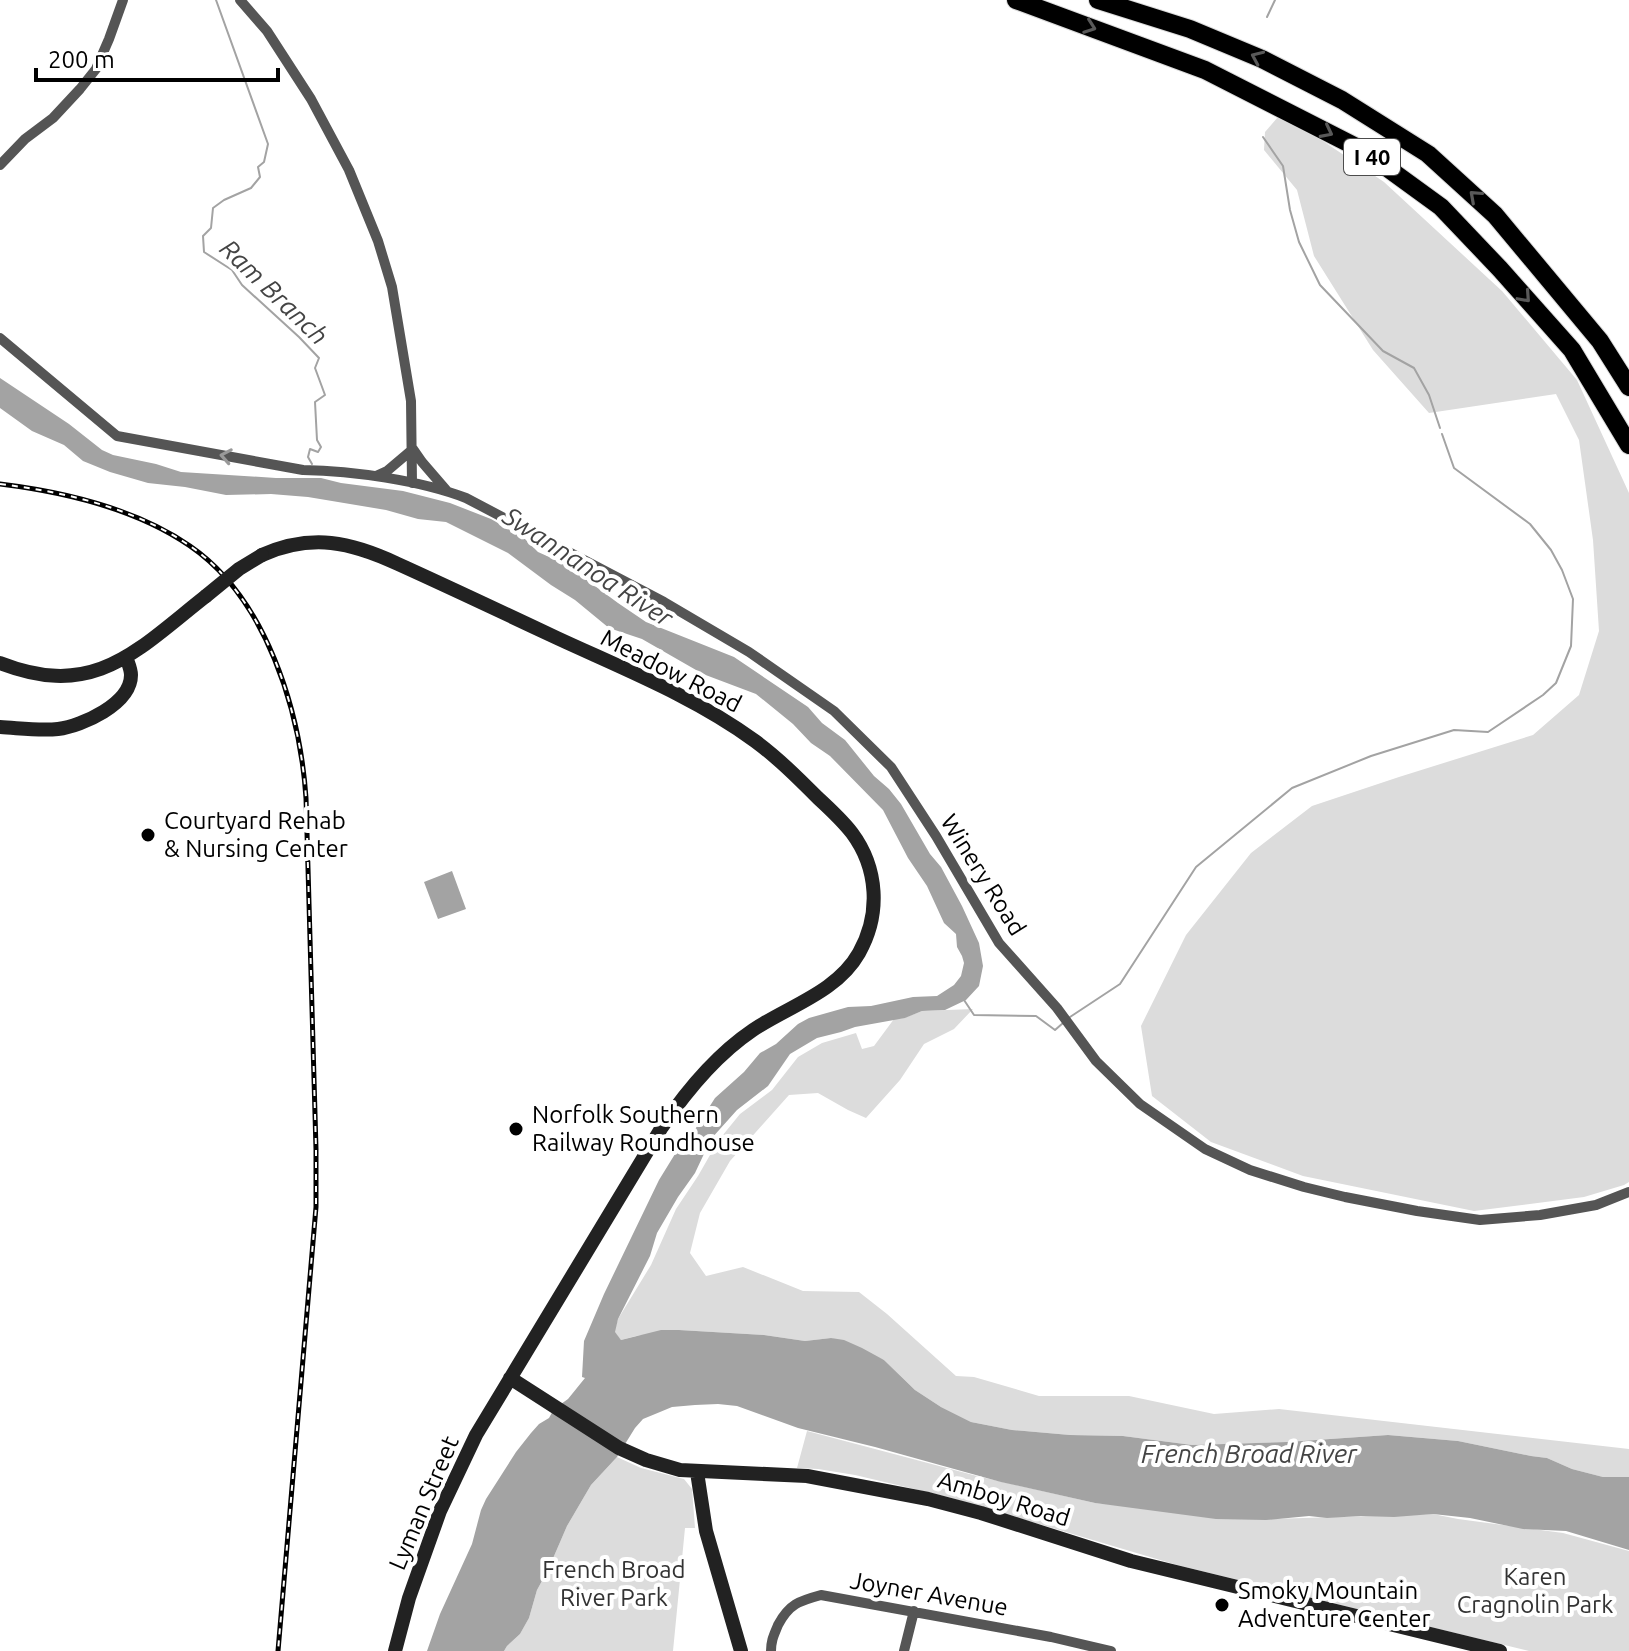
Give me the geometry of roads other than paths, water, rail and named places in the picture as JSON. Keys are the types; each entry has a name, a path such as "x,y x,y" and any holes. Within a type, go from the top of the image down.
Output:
{"highway":[{"name":"I 40","path":"1016,0 1205,70 1364,151 1441,207 1500,269 1572,350 1629,445"},
{"name":"I 40","path":"1098,0 1190,29 1262,59 1342,100 1428,154 1495,215 1600,341 1629,387"}],"main road":[{"name":"Meadow Road","path":"0,663 38,676 61,677 93,672 126,657 239,569 262,555 311,542 341,543 479,601 693,702 747,735 789,769 856,840 868,863 874,890 873,910 865,941 853,962 829,986 739,1040 688,1091 662,1127 510,1378"},
{"path":"0,727 59,729 95,717 118,700 129,685 131,676 126,657"},
{"path":"528,1349 524,1370 535,1394"},
{"name":"Amboy Road","path":"510,1378 619,1448 670,1468 697,1472 807,1476 928,1499 1131,1561 1500,1651"},
{"name":"Lyman Street","path":"395,1651 409,1598 440,1511 476,1435 510,1378"},
{"path":"697,1472 706,1531 741,1651"}],"street":[{"path":"0,165 25,139 53,118 96,69 123,0"},
{"path":"240,0 267,31 311,99 349,170 367,213 392,287 411,401 412,483"},
{"name":"Winery Road","path":"0,338 117,436 303,470 374,477 447,491 466,498 664,602 749,652 834,711 891,767 999,943 1057,1008 1096,1061 1140,1104 1205,1149 1250,1170 1304,1187 1480,1220 1540,1215 1596,1205 1629,1192"},
{"path":"374,477 387,471 413,449"},
{"path":"413,449 447,491"},
{"name":"Joyner Avenue","path":"771,1651 771,1641 785,1612 799,1601 821,1595 1111,1651"},
{"path":"904,1651 914,1611"}],"water":[{"name":"French Broad River","path":"0,378 113,455 181,472 321,478 403,491 450,503 491,519 524,538 538,552 565,564 646,622 734,657 808,707 822,723 845,740 901,804 941,867 979,943 983,966 979,986 966,1000 945,1010 922,1011 905,1018 855,1027 817,1038 790,1054 768,1086 737,1110 711,1139 695,1173 657,1233 650,1256 618,1319 615,1332 621,1340 661,1330 679,1330 764,1335 805,1341 844,1340 884,1360 915,1390 941,1407 971,1422 1012,1430 1123,1436 1192,1445 1388,1435 1458,1441 1547,1458 1603,1477 1629,1477 1629,1550 1566,1531 1523,1529 1433,1514 1216,1519 1095,1503 1001,1482 798,1428 737,1406 695,1405 672,1407 643,1419 635,1428 617,1457 591,1485 567,1526 537,1590 529,1618 520,1634 504,1651 427,1651 472,1544 486,1499 531,1433 568,1399 585,1378 582,1377 584,1341 604,1294 659,1180 715,1098 760,1053 809,1018 848,1007 937,996 954,985 961,976 964,963 957,947 956,934 944,923 927,886 908,858 883,810 830,756 756,694 703,674 642,639 609,628 508,553 446,522 308,497 226,495 148,483 83,461 64,445 32,431 0,408"},
{"path":"452,871 466,909 438,919 424,882"}],"waterway":[{"name":"Ram Branch","path":"216,0 268,144 264,162 258,167 260,177 251,188 213,208 211,228 203,236 204,252 232,270 242,285 319,358 315,368 325,395 315,402 317,440 321,447 318,452 310,449 308,457 312,464"},
{"path":"1267,17 1275,0"},
{"path":"1263,137 1283,166 1299,242 1320,285 1383,351 1414,368 1429,395 1440,428"},
{"path":"1070,1017 1120,984 1196,867 1292,788 1371,756 1454,730 1488,732 1556,683 1571,646 1573,599 1562,570 1530,524 1454,468 1442,434"},
{"path":"964,1000 974,1015 1036,1016 1055,1030 1063,1023"}],"railway":[{"path":"0,484 74,497 123,512 169,533 217,568 259,625 287,693 296,729 306,798 316,1207 278,1651"}],"place":[{"name":"Courtyard Rehab & Nursing Center","path":"148,835"},
{"name":"Norfolk Southern Railway Roundhouse","path":"516,1129"},
{"name":"Smoky Mountain Adventure Center","path":"1222,1605"}],"water label":[{"name":"Swannanoa River","path":"588,567"}],"park label":[{"name":"French Broad River Park","path":"614,1584"},
{"name":"Karen Cragnolin Park","path":"1535,1591"}]}
